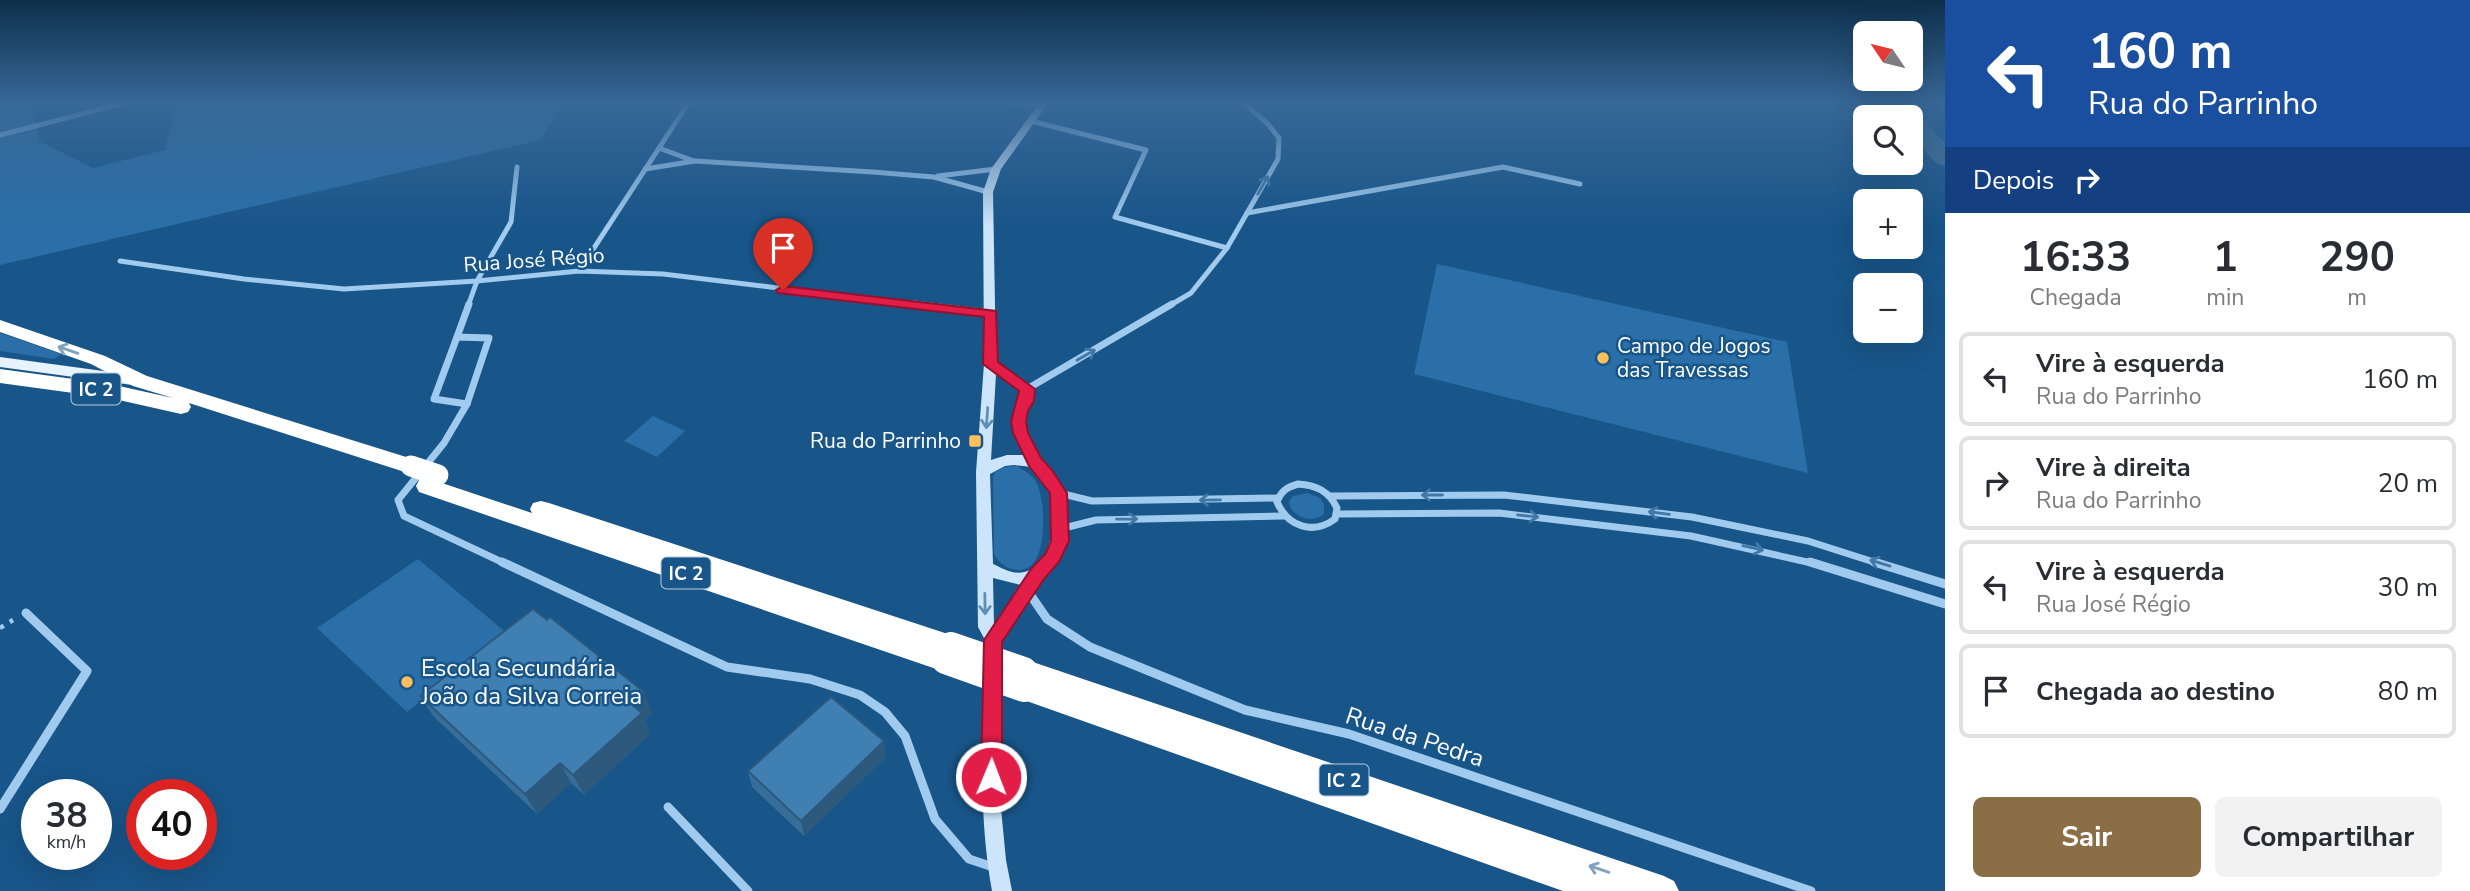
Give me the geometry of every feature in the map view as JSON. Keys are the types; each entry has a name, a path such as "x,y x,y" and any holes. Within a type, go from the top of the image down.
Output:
{"highway":[{"name":"IC 2","path":"0,326 97,360 140,382 1024,680 1664,891"},
{"name":"IC 2","path":"3,372 192,409 405,471"},
{"name":"IC 2","path":"1024,680 1185,743 1604,891"}],"main road":[{"path":"3,372 140,382"}],"street":[{"path":"579,271 663,144"},
{"path":"1002,891 996,868 991,799 993,640 986,628 984,472 991,314 988,192 996,169 1015,144"},
{"path":"1121,144 1146,150 1115,217 1227,248"},
{"path":"1027,389 1191,293 1227,248 1278,159 1279,144"},
{"path":"659,149 695,161"},
{"path":"645,169 695,161 933,177 996,169"},
{"path":"467,404 433,399 477,281 511,222 517,167"},
{"path":"1247,213 1503,167 1580,184"},
{"path":"933,177 988,192"},
{"name":"Rua José Régio","path":"120,261 244,279 344,289 477,281 579,271 663,274 991,314"},
{"path":"457,338 489,338 467,404 444,443 398,500 404,516 727,667 810,680 860,695 885,712 905,736 935,819 969,859 996,868"},
{"path":"990,364 1027,389"},
{"path":"993,640 1038,574 1053,557 1060,541 1059,493 1047,474 1034,462 1018,421 1026,401 1027,389"},
{"path":"984,472 995,462 1008,459 1020,458 1034,462"},
{"path":"1338,514 1330,524 1315,528 1298,525 1284,516 1278,507 1278,498 1289,486 1303,484 1318,488 1331,496 1504,495 1692,517 1808,541 1945,584"},
{"path":"1059,493 1092,501 1278,498"},
{"path":"1331,496 1338,514"},
{"path":"1338,514 1499,513 1690,536 1808,561 1945,604"},
{"path":"1060,529 1096,520 1284,516"},
{"path":"985,566 1009,580 1026,579 1038,574"},
{"name":"Rua da Pedra","path":"1027,590 1047,619 1090,647 1234,706 1349,734 1811,891"},
{"path":"0,809 87,671 26,613"},
{"path":"668,807 748,891"}],"shaded area":[{"path":"0,144 44,144 93,168 165,150 167,144 525,144 0,265"},
{"name":"Campo de Jogos das Travessas","path":"1437,264 1787,342 1808,473 1414,374"},
{"path":"0,333 61,354 54,359 0,351"},
{"path":"653,416 685,431 657,457 624,441"},
{"path":"1017,466 1037,484 1042,500 1043,522 1042,542 1036,559 1026,568 1014,570 1002,564 994,554 993,477 995,472 1005,467"},
{"path":"1308,493 1320,498 1324,504 1324,514 1319,517 1305,518 1290,507 1289,501 1293,496"},
{"path":"418,559 508,634 407,712 317,628"}],"building":[{"path":"533,609 547,620 550,617 644,692 631,704 642,713 573,775 560,763 525,794 420,696"},
{"path":"831,697 884,741 801,821 748,771"}],"waterway":[{"path":"1932,144 1945,158"}],"place":[{"name":"Campo de Jogos das Travessas","path":"1603,358"},
{"name":"Rua do Parrinho","path":"975,441"},
{"name":"Escola Secundária João da Silva Correia","path":"407,682"}],"route":[{"path":"783,290 991,314 990,364 1027,389 1026,401 1018,421 1034,462 1047,474 1059,493 1060,541 1053,557 1038,574 993,640 991,777"}]}
